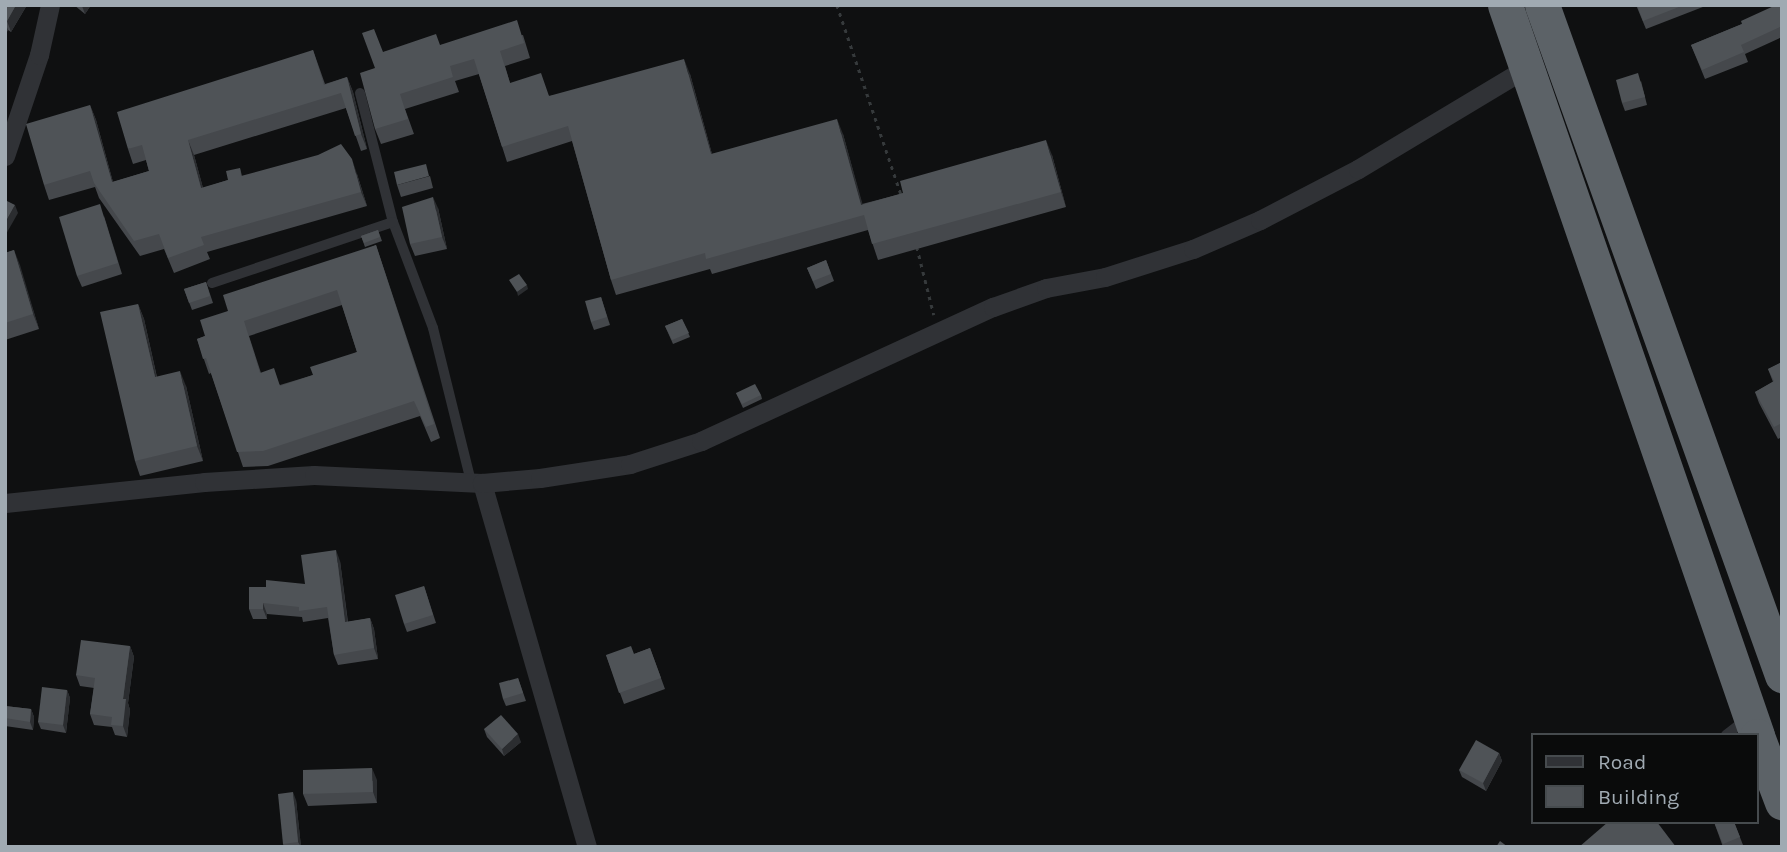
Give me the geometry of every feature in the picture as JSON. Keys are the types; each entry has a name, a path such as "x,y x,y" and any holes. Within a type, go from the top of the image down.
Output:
{"highway":[{"path":"1506,5 1748,730"},
{"path":"1542,5 1782,675"},
{"path":"1759,753 1782,802"}],"street":[{"path":"5,156 39,55 50,5"},
{"path":"5,503 314,475 476,482 540,478 630,464 701,442 938,332 1046,288 1105,277 1180,253 1261,220 1358,169 1528,67"},
{"path":"476,482 587,847"}],"lane":[{"path":"360,93 393,222 433,328 476,482"},
{"path":"212,283 393,222"}],"path":[{"path":"836,5 902,197"},
{"path":"915,236 938,332"}],"building":[{"path":"5,5 16,5 7,21 5,20"},
{"path":"1637,5 1684,5 1643,21"},
{"path":"1776,5 1782,5 1782,26 1741,45 1744,52 1702,70 1691,45 1742,24 1741,21"},
{"path":"517,20 524,43 500,51 510,83 541,73 549,96 684,59 711,154 837,119 861,205 903,193 900,181 1046,140 1061,192 872,244 864,215 706,259 705,253 611,280 568,126 502,147 474,59 450,66 453,77 400,94 408,119 375,129 360,73 375,68 362,33 374,29 383,52 436,34 440,45"},
{"path":"313,50 324,85 347,77 361,134 355,136 341,93 188,140 201,188 228,180 226,171 240,168 241,176 318,155 341,144 352,159 361,192 201,237 204,245 168,258 159,234 134,241 94,183 90,171 44,185 26,124 90,105 112,182 149,171 142,145 128,149 117,112"},
{"path":"1638,73 1645,97 1622,103 1616,80"},
{"path":"426,164 429,176 397,185 394,172"},
{"path":"433,197 442,237 410,244 402,207"},
{"path":"5,200 15,205 5,223"},
{"path":"100,204 118,263 77,276 59,217"},
{"path":"378,230 380,237 364,243 361,236"},
{"path":"376,245 434,424 426,427 414,401 263,451 237,452 206,358 203,359 197,339 205,336 200,320 228,311 223,295","holes":["337,290 357,352 310,367 313,375 280,386 274,368 260,373 244,321"]},
{"path":"14,250 33,314 5,323 5,253"},
{"path":"826,260 831,274 813,281 807,268"},
{"path":"519,274 527,285 517,292 509,280"},
{"path":"206,282 210,296 189,303 184,289"},
{"path":"601,297 607,317 591,322 585,301"},
{"path":"138,304 155,377 180,371 197,446 135,461 100,312"},
{"path":"682,319 689,333 672,340 665,326"},
{"path":"1782,362 1782,423 1774,427 1755,392 1774,381 1768,369"},
{"path":"755,384 761,395 742,404 736,393"},
{"path":"336,550 345,622 370,618 374,648 334,655 327,607 299,611 299,607 263,603 263,609 249,609 249,587 266,587 266,580 305,584 301,555"},
{"path":"424,586 433,615 404,624 395,595"},
{"path":"81,640 130,646 123,699 126,699 123,726 111,725 112,717 90,714 95,678 76,675"},
{"path":"631,646 634,654 650,648 661,678 619,693 606,655"},
{"path":"518,678 523,693 503,699 499,683"},
{"path":"42,687 67,690 63,725 38,722"},
{"path":"5,706 31,709 30,722 5,718"},
{"path":"501,715 518,734 502,749 484,729"},
{"path":"1476,740 1499,753 1483,783 1459,770"},
{"path":"372,768 373,792 303,794 303,770"},
{"path":"293,792 298,842 283,844 278,794"},
{"path":"1606,824 1659,824 1676,847 1579,847"},
{"path":"1715,824 1735,824 1740,837 1723,844"},
{"path":"1500,841 1508,847 1496,847"}]}
